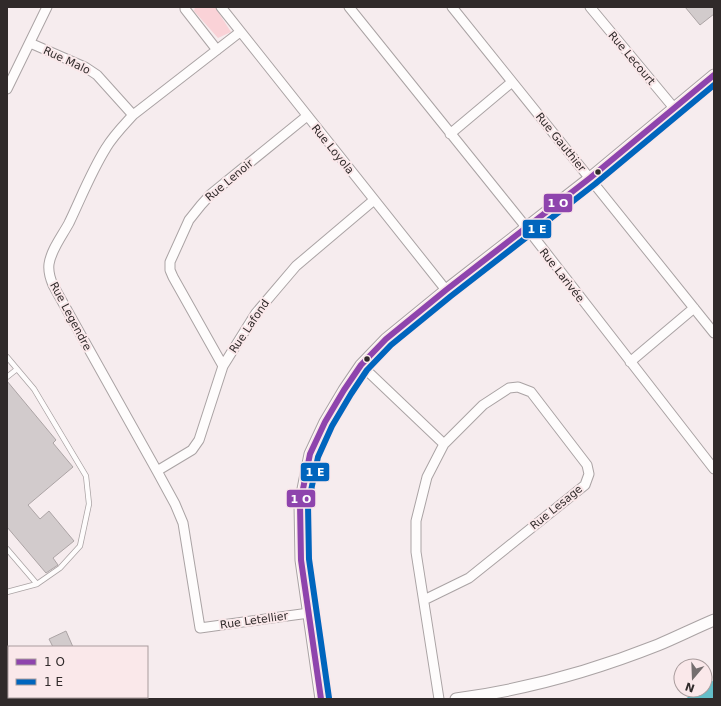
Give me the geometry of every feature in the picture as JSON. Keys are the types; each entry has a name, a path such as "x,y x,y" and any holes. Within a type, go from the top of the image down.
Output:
{"street":[{"path":"7,89 47,7"},
{"path":"185,7 185,10 217,50"},
{"name":"Rue Loyola","path":"221,7 446,290"},
{"name":"Rue Larivée","path":"348,7 526,227 714,469"},
{"name":"Rue Gauthier","path":"452,7 714,333"},
{"name":"Rue Lecourt","path":"590,7 674,108"},
{"name":"Rue Legendre","path":"200,628 183,523 175,504 157,471 53,285 49,274 49,264 96,165 118,131 133,115 240,32"},
{"name":"Rue Malo","path":"30,43 85,67 97,75 133,115"},
{"path":"321,699 301,560 300,504 310,454 325,422 344,390 361,365 386,338 590,178 714,75"},
{"path":"450,134 512,82"},
{"name":"Rue Lenoir","path":"223,366 173,277 170,270 170,262 189,220 206,199 307,116"},
{"name":"Rue Lafond","path":"157,471 192,450 199,440 223,366 256,313 296,266 374,200"},
{"path":"630,362 694,308"},
{"path":"361,365 444,444"},
{"name":"Rue Lesage","path":"424,600 469,578 585,485 589,474 587,465 531,392 518,387 509,388 483,405 444,444 427,477 416,521 416,552 439,699"},
{"name":"Rue Letellier","path":"200,628 308,613"},
{"path":"456,699 497,692 576,673 658,645 714,620"}],"lane":[{"path":"7,357 34,389 86,476 89,504 80,546 60,568 37,584 7,592"},
{"path":"7,377 17,369"},
{"path":"7,549 37,584"}],"shaded area":[{"path":"195,7 215,7 231,32 218,38 194,11"}],"water":[{"path":"714,680 714,699 685,699 713,698"}],"building":[{"path":"685,7 714,7 714,14 700,25"},
{"path":"7,381 56,440 53,443 73,467 28,505 40,519 49,511 74,541 53,558 58,565 46,573 7,527"},
{"path":"66,631 73,646 52,646 49,639"}],"transit line":[{"path":"321,699 301,560 300,504 310,454 325,422 344,390 361,365 386,339 446,290 590,178 714,75"},
{"path":"329,698 309,559 308,505 318,457 332,426 351,394 367,370 391,345 451,296 595,184 714,85"}]}
